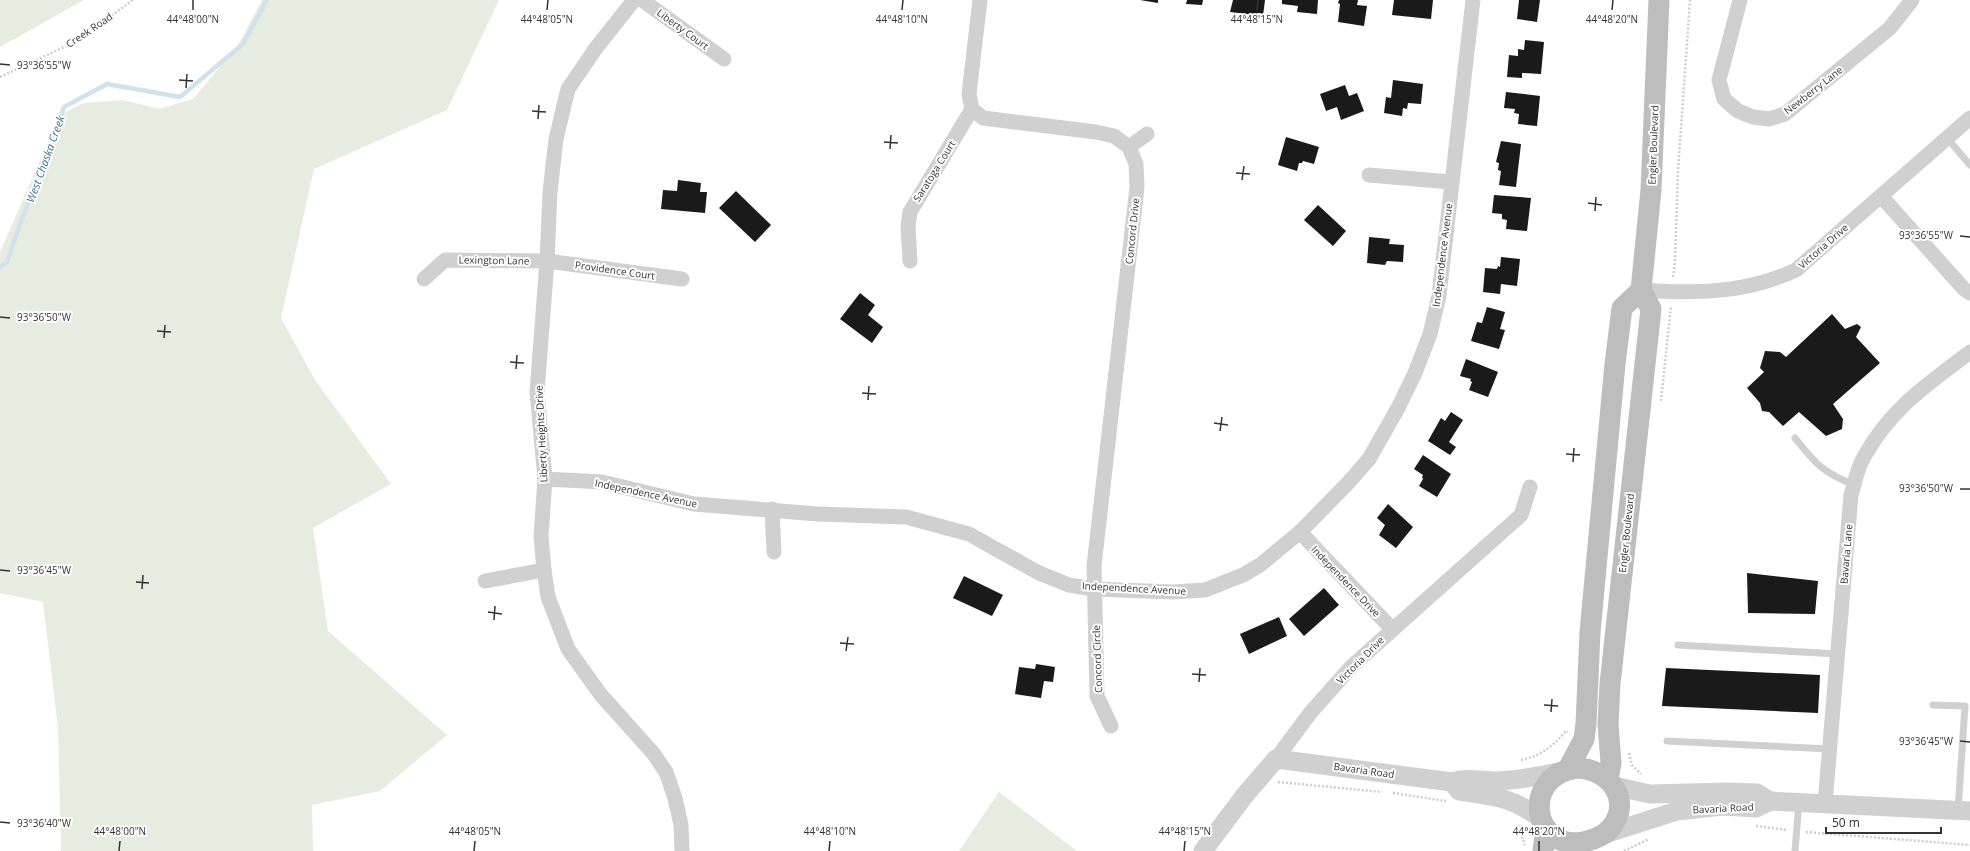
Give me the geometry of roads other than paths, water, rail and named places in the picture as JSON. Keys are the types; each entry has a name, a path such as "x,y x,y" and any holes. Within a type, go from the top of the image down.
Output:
{"main road":[{"name":"Engler Boulevard","path":"1611,782 1608,724 1610,684 1650,309 1641,290 1651,190 1658,0"},
{"path":"1565,770 1584,739 1586,724 1590,632 1614,364 1622,308 1641,290"},
{"path":"1535,850 1544,824 1539,800 1542,791 1551,778 1565,770 1587,768 1611,782 1618,796 1618,817 1591,842 1570,842 1561,840 1544,824"}],"street":[{"name":"Liberty Heights Drive","path":"634,0 596,48 568,89 556,139 550,192 548,261 537,392 544,479 541,536 548,597 568,649 601,695 654,753 666,772 681,824 682,851"},
{"name":"Liberty Court","path":"642,0 724,59"},
{"path":"980,0 969,94 972,109 983,118 1096,132 1114,136 1129,147 1147,134"},
{"name":"Independence Avenue","path":"544,479 602,482 694,504 772,509 818,514 906,517 969,534 1039,573 1069,585 1094,588 1174,592 1205,590 1243,575 1260,564 1300,532 1348,483 1369,458 1398,408 1415,373 1430,334 1438,296 1473,0"},
{"name":"Newberry Lane","path":"1740,0 1719,80 1724,99 1738,112 1753,117 1769,119 1785,114 1890,28 1912,0"},
{"name":"Saratoga Court","path":"910,261 908,226 910,212 972,109"},
{"name":"Victoria Drive","path":"1641,290 1691,293 1732,289 1779,278 1796,270 1970,118"},
{"name":"Concord Drive","path":"1094,588 1094,566 1137,188 1136,164 1129,147"},
{"path":"1369,174 1451,182"},
{"path":"1881,196 1964,289 1970,293"},
{"name":"Lexington Lane","path":"424,279 445,260 548,261"},
{"name":"Providence Court","path":"548,261 682,279"},
{"name":"Bavaria Lane","path":"1825,803 1851,495 1863,458 1888,420 1912,396 1970,352"},
{"name":"Victoria Drive","path":"1203,851 1245,795 1276,759 1312,712 1352,666 1521,515 1530,487"},
{"path":"772,509 774,552"},
{"name":"Independence Drive","path":"1300,532 1392,629"},
{"path":"485,581 544,570"},
{"name":"Concord Circle","path":"1094,588 1097,696 1111,726"},
{"name":"Bavaria Road","path":"1276,759 1452,782 1462,779 1497,781 1565,770"},
{"name":"Bavaria Road","path":"1452,782 1459,792 1494,796 1515,801 1544,824"},
{"name":"Bavaria Road","path":"1611,782 1650,794 1727,792 1757,793 1770,801"},
{"name":"Bavaria Road","path":"1591,842 1651,819 1677,811 1723,806 1756,808 1770,801 1964,810"}],"lane":[{"path":"1947,138 1970,165"},
{"path":"1795,438 1817,464 1831,476 1854,486"},
{"path":"1678,644 1838,654"},
{"path":"1933,704 1965,706 1964,810"},
{"path":"1667,741 1830,749"},
{"path":"1795,851 1799,802"}],"waterway":[{"name":"West Chaska Creek","path":"0,267 7,262 64,107 107,84 180,97 243,44 267,0"}]}
